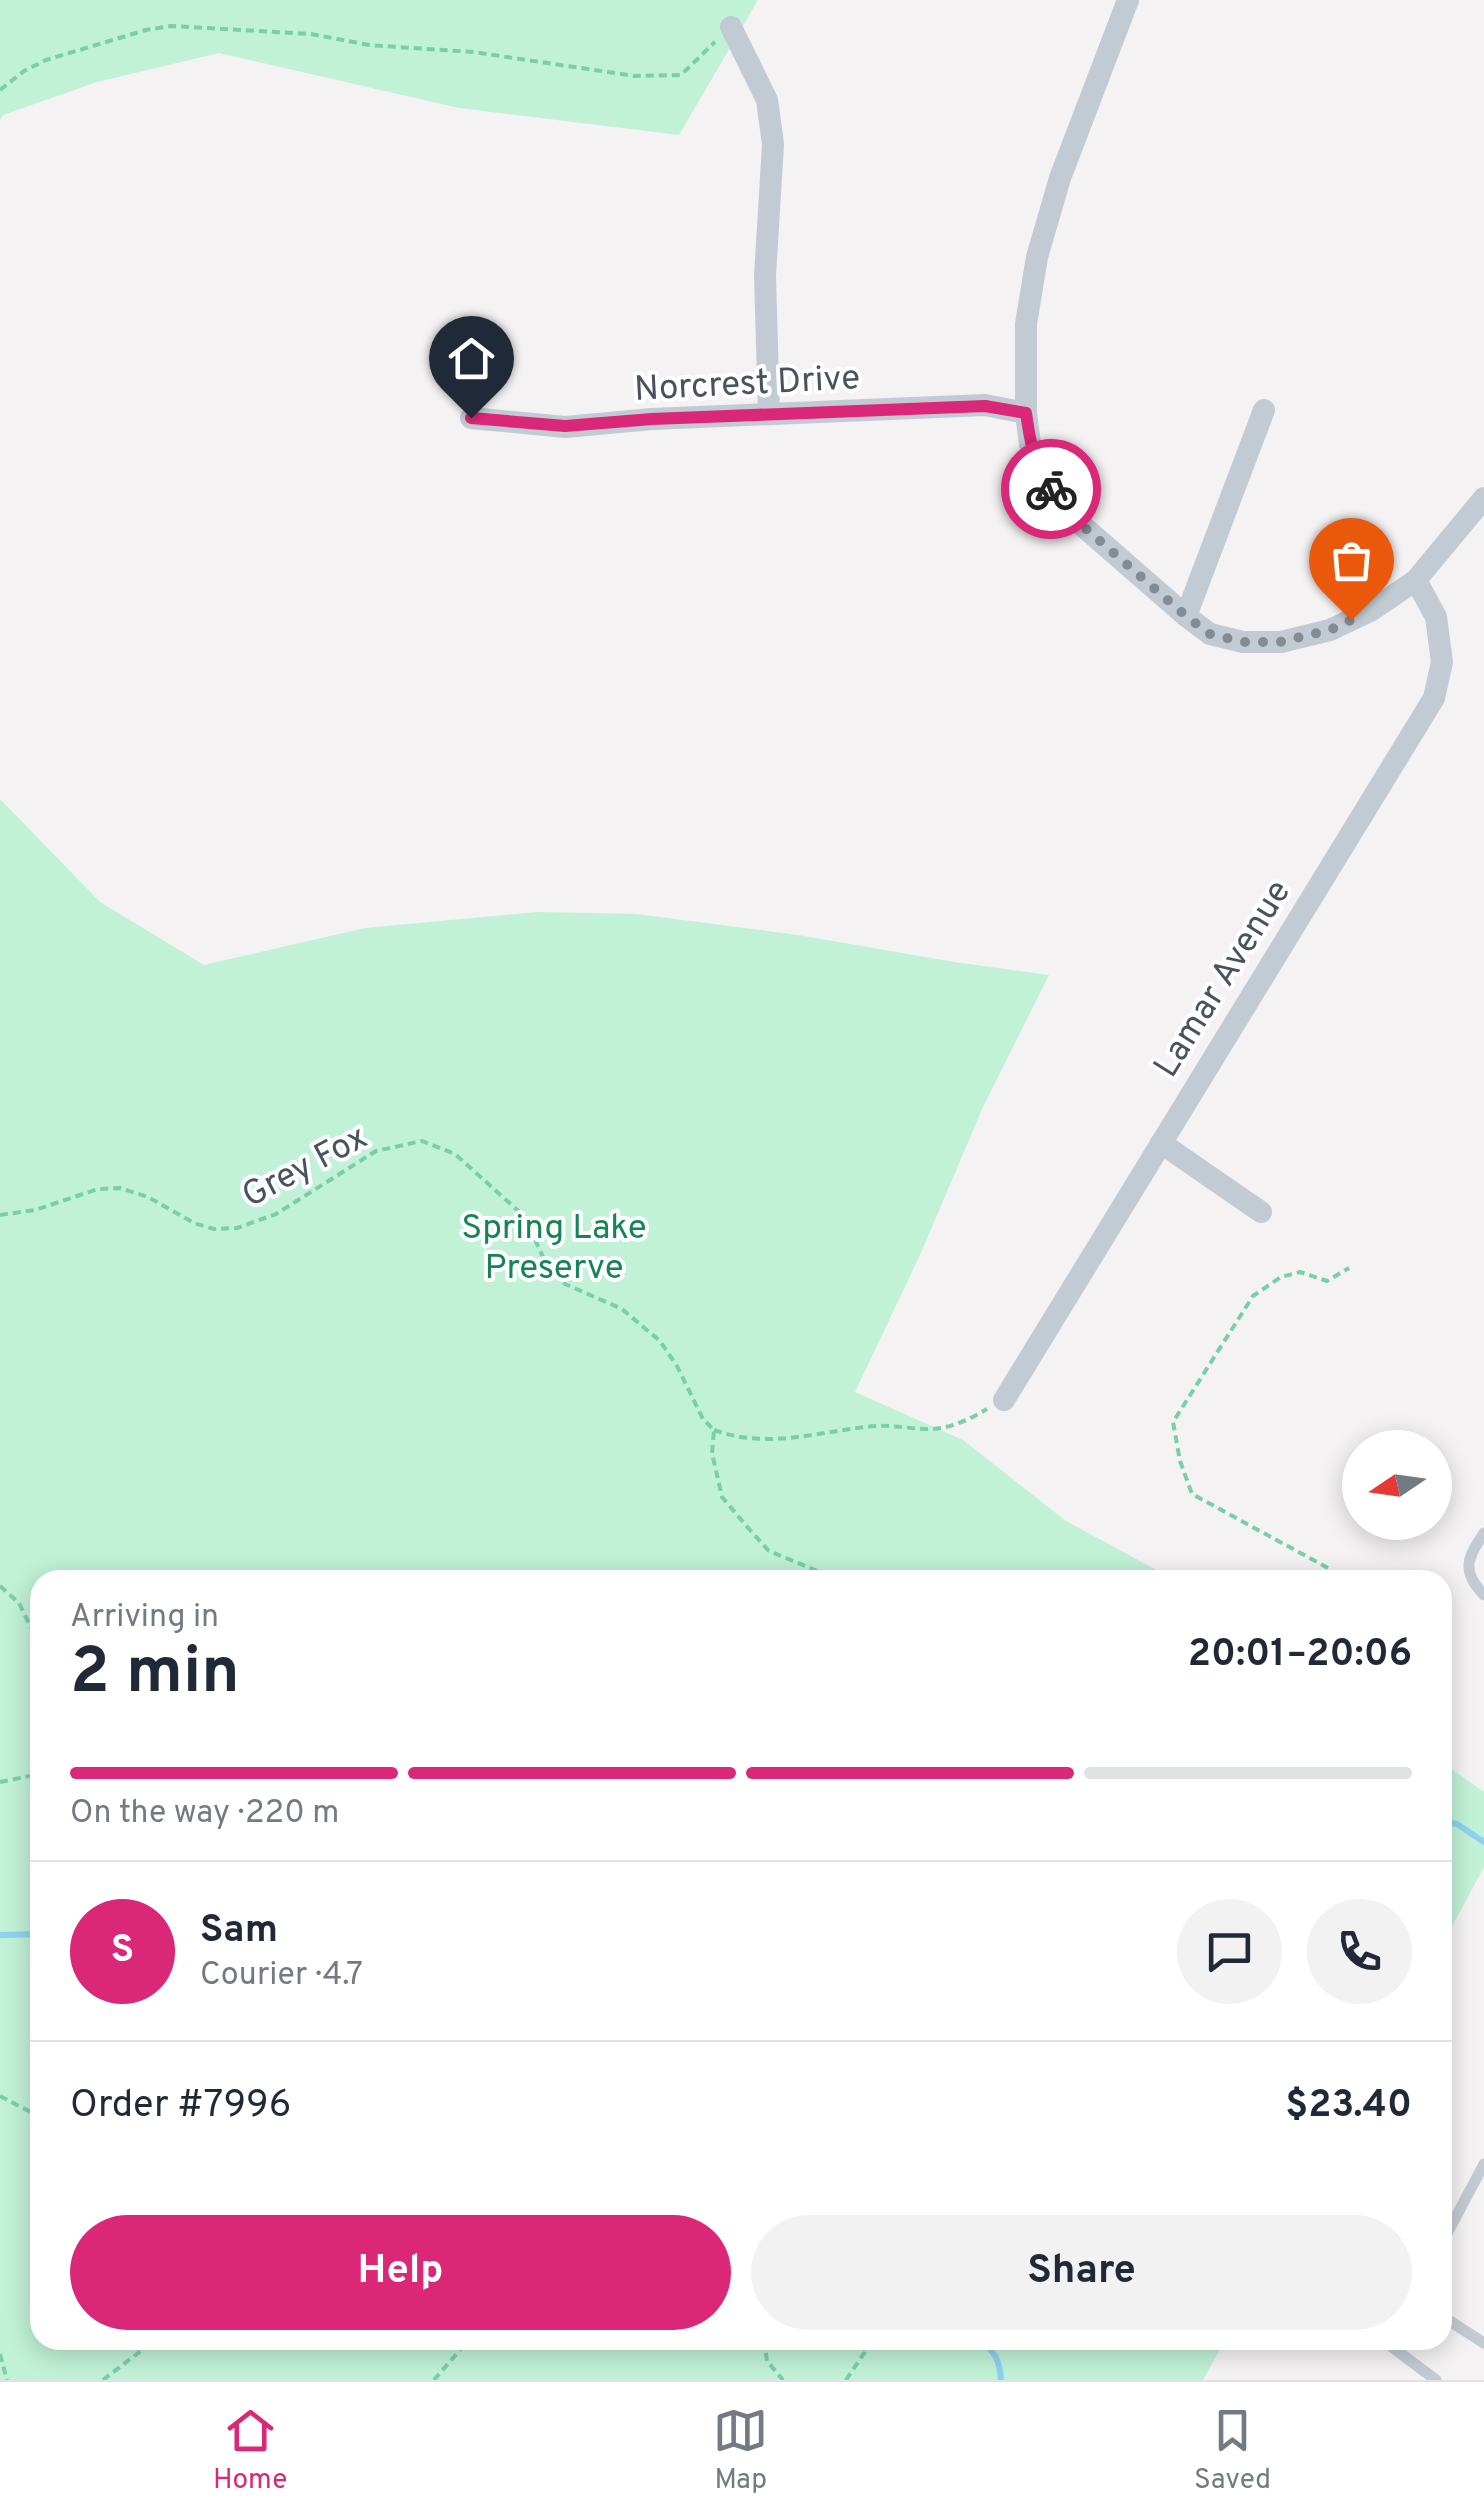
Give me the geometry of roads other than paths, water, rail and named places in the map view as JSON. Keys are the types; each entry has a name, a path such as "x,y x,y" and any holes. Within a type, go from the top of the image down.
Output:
{"street":[{"path":"1128,0 1060,178 1037,257 1026,324 1030,444 1042,476 1069,514 1210,634 1243,642 1280,642 1330,630 1372,610 1416,580 1484,498"},
{"path":"731,27 767,100 773,144 765,276 769,414"},
{"name":"Norcrest Drive","path":"471,418 565,426 985,406 1026,413"},
{"path":"1186,616 1264,410"},
{"name":"Lamar Avenue","path":"1004,1400 1434,698 1442,662 1436,617 1416,580"},
{"path":"1161,1143 1261,1212"}],"lane":[{"path":"1484,1533 1472,1551 1468,1570 1473,1584 1484,1595"},
{"path":"1452,2224 1484,2164"},
{"path":"1452,2322 1484,2342"},
{"path":"1396,2350 1436,2380"}],"waterway":[{"path":"1452,1823 1484,1842"},
{"path":"0,1935 30,1934"},
{"path":"991,2350 1001,2380"}],"park label":[{"name":"Spring Lake Preserve","path":"554,1246"}]}
